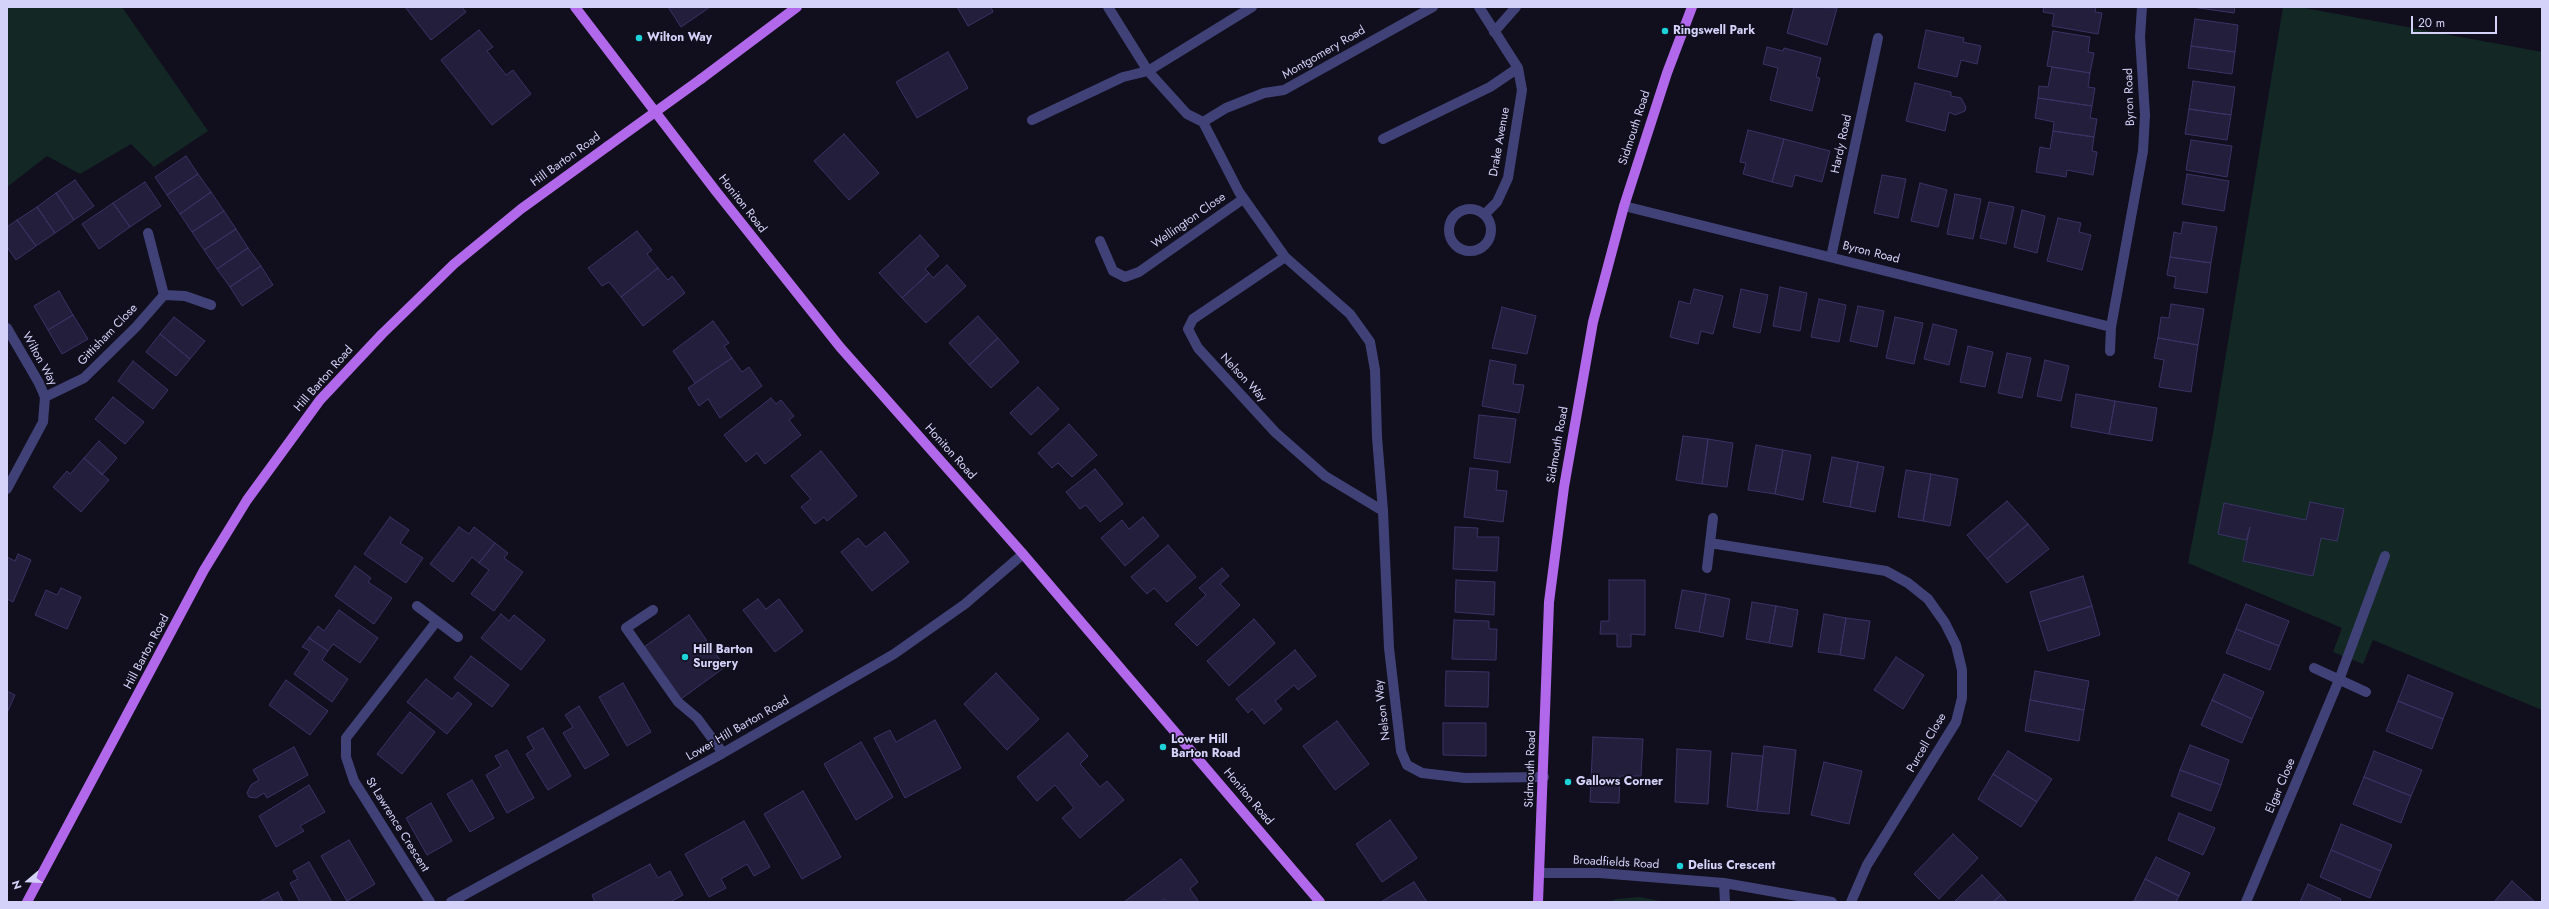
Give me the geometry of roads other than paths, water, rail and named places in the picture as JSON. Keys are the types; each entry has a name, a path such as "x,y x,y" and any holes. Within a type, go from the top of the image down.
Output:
{"main road":[{"name":"Honiton Road","path":"575,7 714,190 840,347 1023,554 1320,902"},
{"name":"Hill Barton Road","path":"27,902 204,570 246,500 320,400 382,334 454,264 521,209 797,7"},
{"name":"Sidmouth Road","path":"1538,902 1544,777 1549,602 1564,487 1593,322 1624,206 1667,73 1692,7"}],"street":[{"path":"1108,7 1148,71 1187,114 1203,122"},
{"path":"1032,120 1123,77 1148,71 1252,7"},
{"name":"Montgomery Road","path":"1203,122 1226,108 1264,93 1284,90 1433,7"},
{"name":"Drake Avenue","path":"1479,7 1518,68 1522,90 1508,178 1497,202 1485,214"},
{"path":"1494,32 1516,7"},
{"name":"Byron Road","path":"2110,351 2111,327 2144,151 2145,108 2140,37 2142,7"},
{"name":"Hardy Road","path":"1831,256 1878,38"},
{"path":"1383,139 1490,88 1518,68"},
{"name":"Wellington Close","path":"1100,241 1113,272 1125,277 1139,272 1243,199 1203,122"},
{"name":"Nelson Way","path":"1243,199 1285,257 1350,314 1370,342 1375,370 1377,437 1383,511 1389,648 1401,751 1407,765 1422,773 1465,778 1544,777"},
{"name":"Byron Road","path":"1624,206 1831,256 2111,327"},
{"path":"1474,208 1485,214 1491,224 1491,236 1484,246 1472,251 1460,249 1451,241 1448,229 1452,217 1462,210 1474,208"},
{"path":"148,233 164,294 185,296 211,305"},
{"name":"Nelson Way","path":"1285,257 1193,319 1188,329 1198,348 1275,432 1325,476 1383,511"},
{"name":"Gittisham Close","path":"45,397 84,378 136,327 164,294"},
{"name":"Wilton Way","path":"7,328 39,383 45,397 43,422 7,489"},
{"path":"1707,568 1713,518"},
{"name":"Purcell Close","path":"1710,543 1886,571 1908,583 1928,599 1945,623 1956,645 1962,670 1962,698 1956,722 1867,865 1852,902"},
{"name":"Lower Hill Barton Road","path":"451,902 723,753 894,654 965,604 1023,554"},
{"name":"Elgar Close","path":"2246,902 2339,680 2385,556"},
{"path":"417,606 436,622 458,637"},
{"path":"652,610 626,628 678,702 697,718 723,753"},
{"name":"St Lawrence Crescent","path":"430,902 354,781 346,757 346,738 436,622"},
{"path":"2314,668 2366,692"},
{"name":"Broadfields Road","path":"1540,873 1599,873 1724,883 1832,902"},
{"path":"1724,883 1725,902"}],"place":[{"name":"Ringswell Park","path":"1665,31"},
{"name":"Wilton Way","path":"639,38"},
{"name":"Hill Barton Surgery","path":"685,657"},
{"name":"Lower Hill Barton Road","path":"1163,747"},
{"name":"Gallows Corner","path":"1568,782"},
{"name":"Delius Crescent","path":"1680,866"}]}
